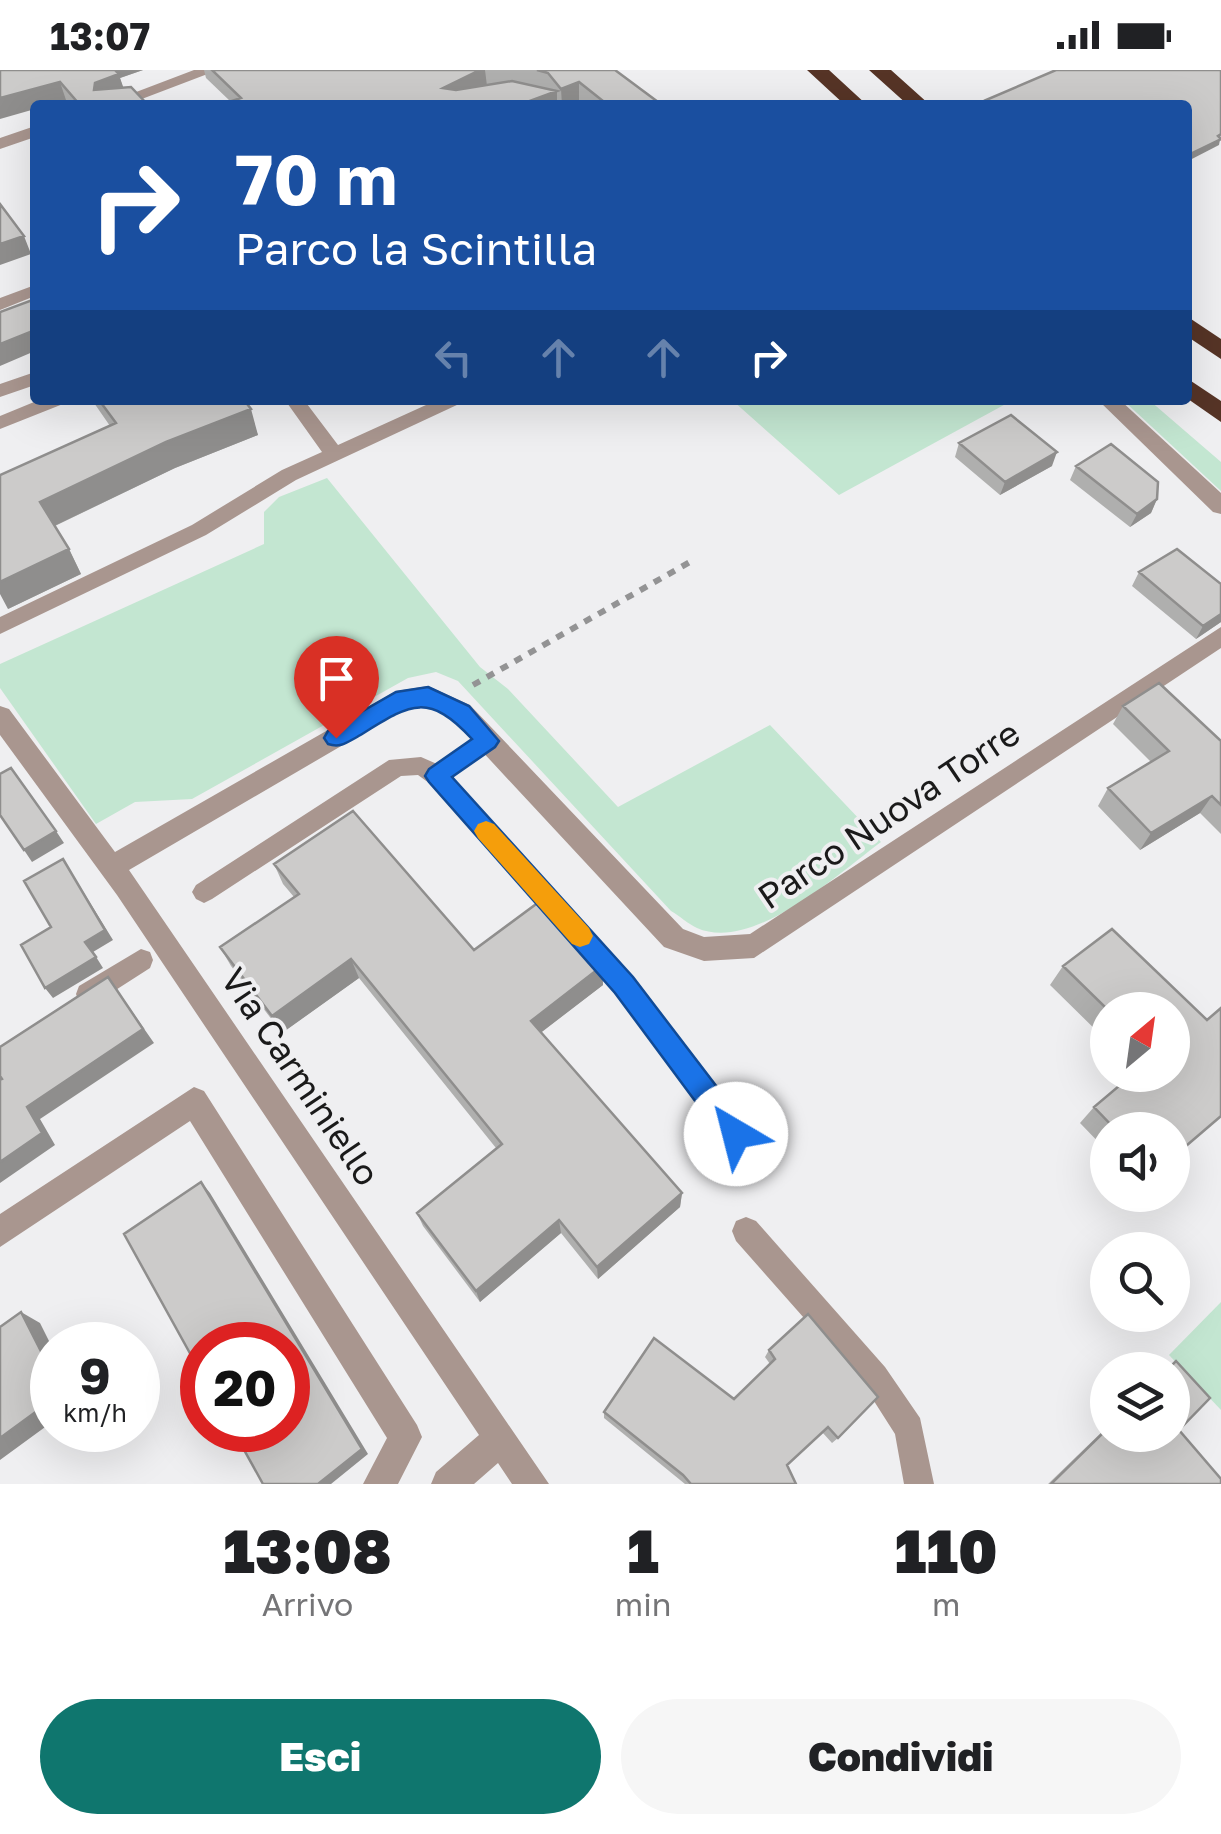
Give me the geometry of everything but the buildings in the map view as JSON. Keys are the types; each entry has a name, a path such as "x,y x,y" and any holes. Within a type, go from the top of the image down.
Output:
{"highway":[{"path":"817,70 850,100"},
{"path":"878,70 914,100"},
{"path":"1192,328 1221,351"},
{"path":"1192,389 1221,414"}],"street":[{"path":"124,100 210,70"},
{"path":"0,144 30,133"},
{"path":"1113,405 1221,506"},
{"name":"Parco Nuova Torre","path":"448,703 674,938 704,949 754,946 1221,636"},
{"path":"112,867 404,698 428,696 448,703"},
{"name":"Via Carminiello","path":"0,716 112,867 532,1484"},
{"path":"0,1232 194,1101 404,1438 380,1484"},
{"path":"448,1484 500,1439"}],"lane":[{"path":"0,304 30,292"},
{"path":"0,391 30,380"},
{"path":"0,423 45,405"},
{"path":"298,405 334,454"},
{"path":"0,626 200,530 289,475 442,405"},
{"path":"437,776 488,741"},
{"path":"204,892 398,767 421,766 437,776 624,985 736,1134"},
{"path":"63,1010 142,960"},
{"path":"746,1231 875,1377 909,1428 919,1484"}],"path":[{"path":"448,703 478,682 690,562"}],"green space":[{"path":"738,405 1004,405 839,495"},
{"path":"1128,405 1155,405 1221,462 1221,491"},
{"path":"327,478 480,667 508,689 618,807 770,725 881,842 819,889 769,920 719,933 697,928 671,911 458,681 436,672 408,678 192,799 135,802 96,824 0,688 0,664 264,544 264,512 279,497"},
{"path":"1221,1302 1221,1410 1190,1377 1190,1352 1172,1352"}],"slow traffic":[{"path":"486,831 580,936"}],"route":[{"path":"336,738 404,698 428,696 461,712 488,741 437,776 624,985 736,1134"}]}
